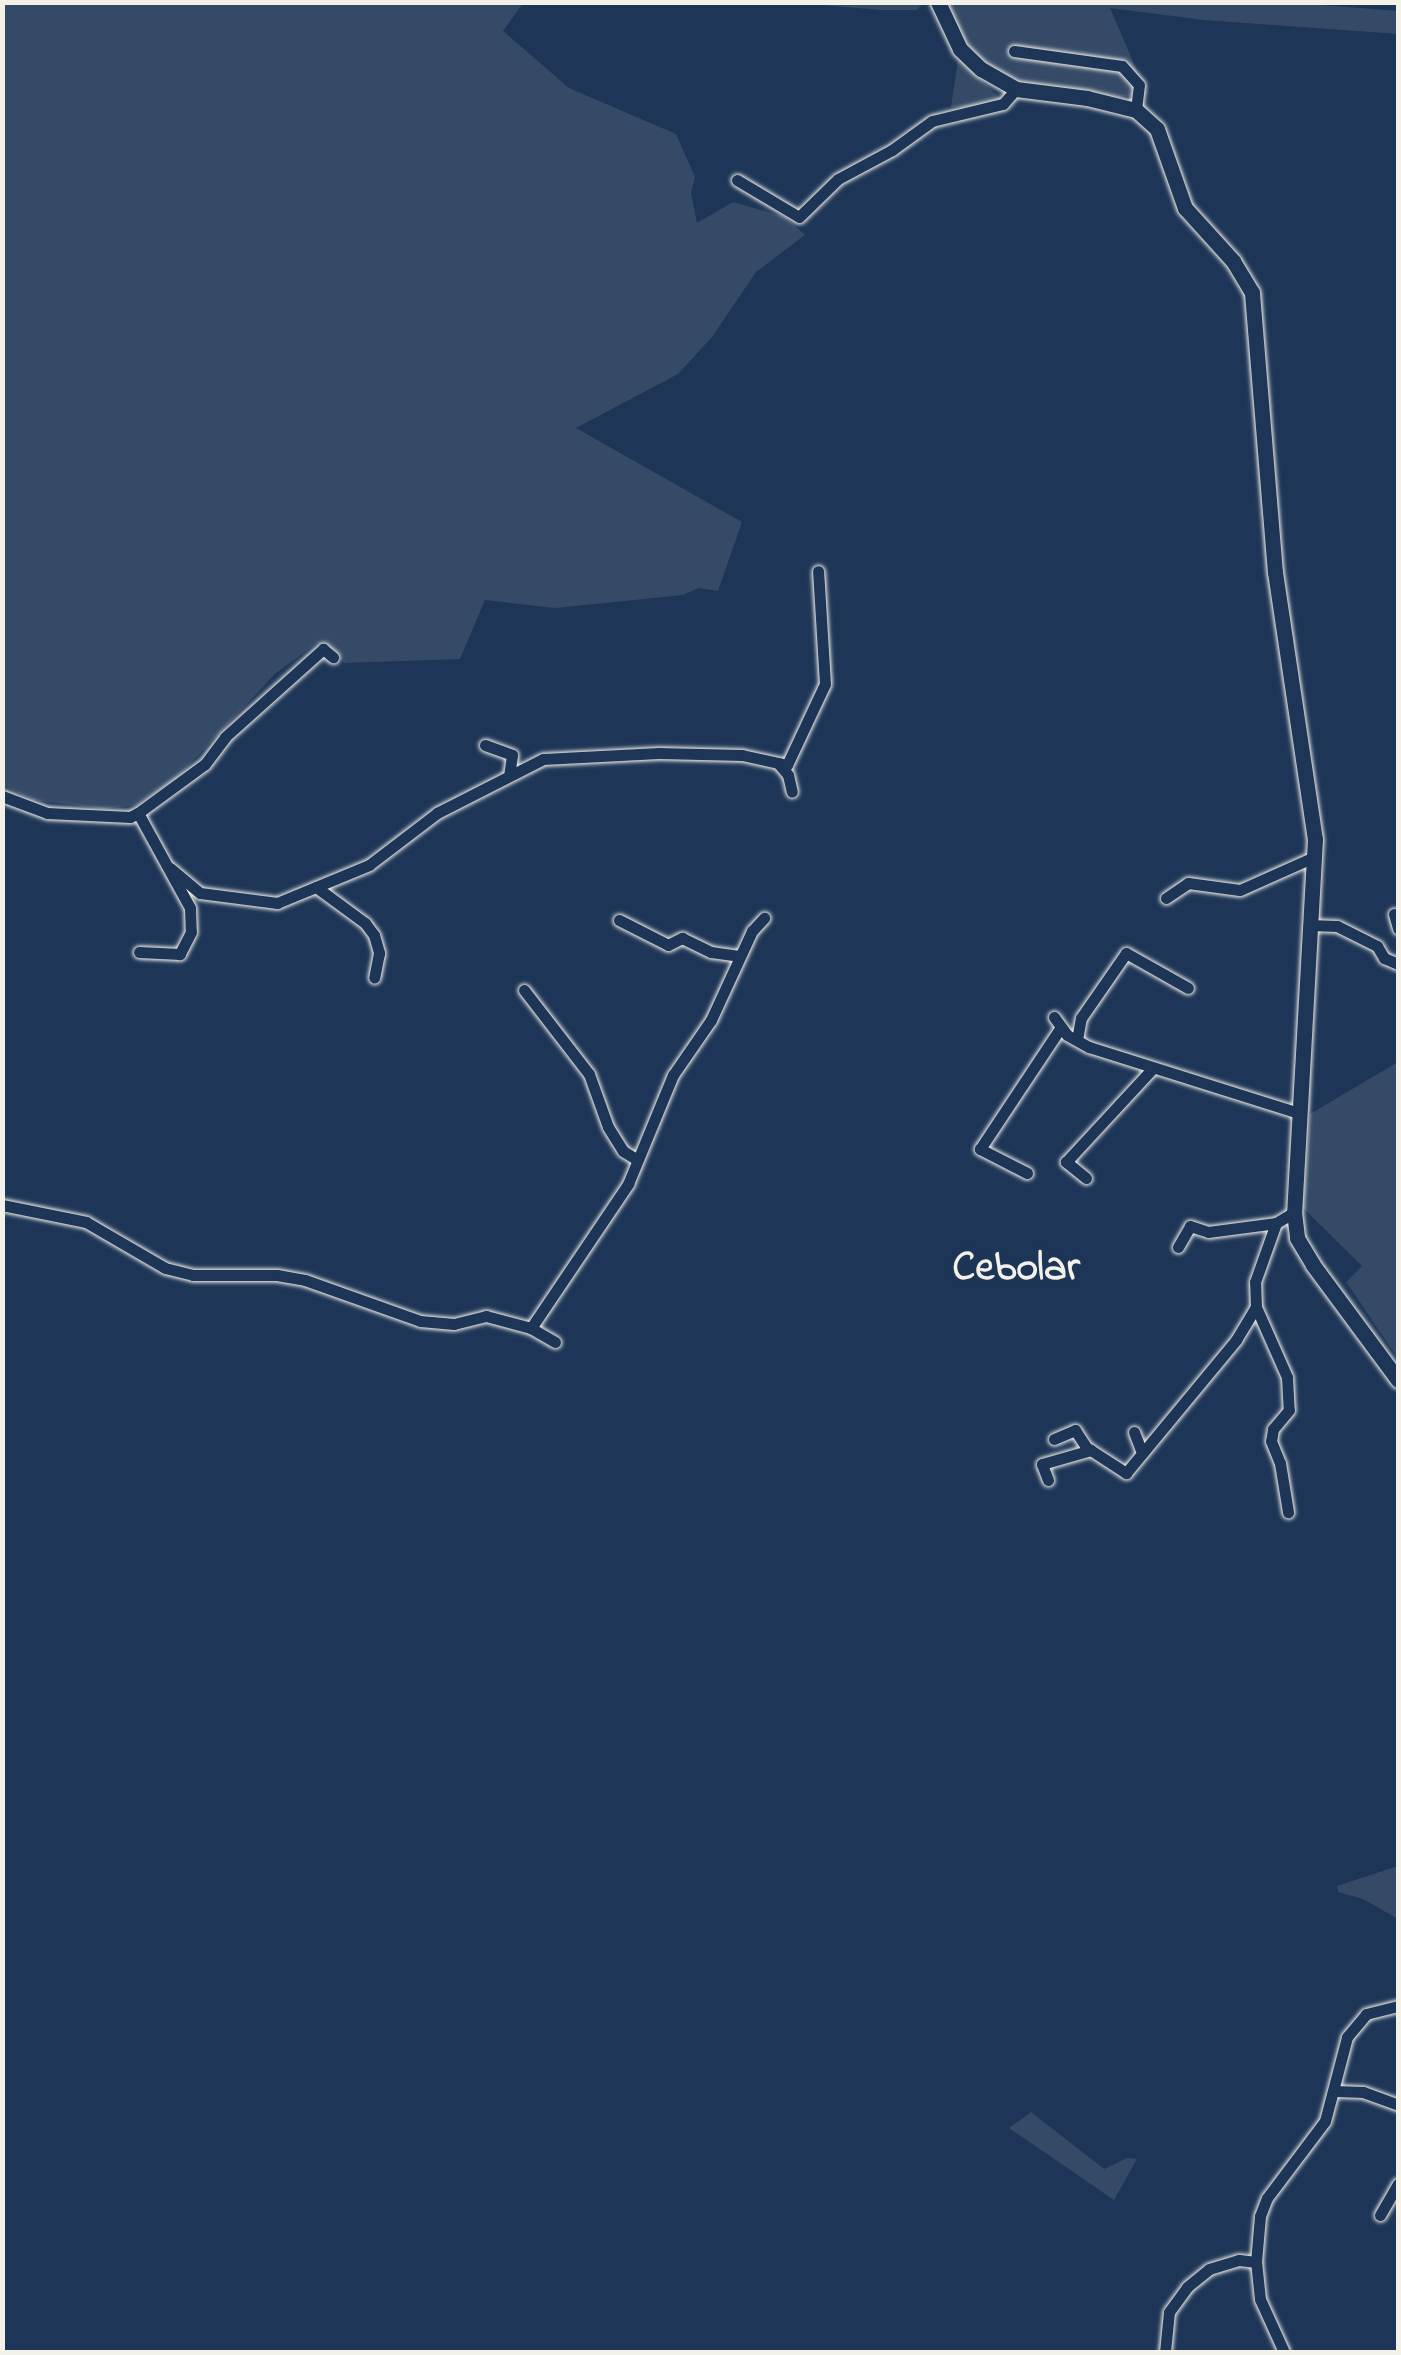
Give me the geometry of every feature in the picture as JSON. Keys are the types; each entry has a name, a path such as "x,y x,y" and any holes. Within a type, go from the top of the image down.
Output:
{"street":[{"path":"938,2 960,49 981,69 1016,89 1087,98 1136,110 1157,129 1185,208 1232,261 1252,293 1275,572 1315,838 1298,1113 1294,1212 1297,1238 1313,1266 1398,1380"},
{"path":"1014,51 1122,66 1139,85 1136,110"},
{"path":"737,180 799,217 838,179 892,150 932,120 1003,104 1016,89"},
{"path":"170,868 200,893 277,903 369,865 437,813 557,756 742,756 788,765 824,684 818,571"},
{"path":"2,796 47,813 130,817 138,814 206,764 225,737 324,649 333,657"},
{"path":"485,745 512,756 510,776"},
{"path":"778,763 788,775 792,792"},
{"path":"138,814 190,908 186,947 171,956 139,952"},
{"path":"1166,898 1188,883 1240,890 1314,856"},
{"path":"316,887 365,922 374,935 379,953 374,978"},
{"path":"1394,914 1398,928"},
{"path":"531,1328 628,1184 673,1075 711,1020 739,956 764,918"},
{"path":"619,920 668,946 682,938 710,952 739,956"},
{"path":"1308,925 1337,926 1376,946 1384,958 1398,964"},
{"path":"1077,1040 1081,1018 1126,953 1188,988"},
{"path":"524,990 589,1074 608,1127 623,1151 636,1159"},
{"path":"1027,1173 980,1149 1058,1022 1077,1040 1152,1068 1298,1113"},
{"path":"1086,1178 1066,1162 1152,1068"},
{"path":"2,1205 86,1222 166,1268 193,1275 277,1275 305,1280 420,1321 454,1324 486,1316 531,1328 555,1342"},
{"path":"1178,1247 1190,1226 1208,1232 1276,1223 1294,1212"},
{"path":"1276,1223 1255,1282 1256,1307 1288,1377 1289,1410 1273,1429 1271,1441 1280,1463 1288,1512"},
{"path":"1054,1440 1074,1430 1091,1450 1126,1472 1236,1340 1256,1307"},
{"path":"1134,1432 1142,1453"},
{"path":"1048,1480 1042,1464 1091,1450"},
{"path":"1284,2352 1260,2299 1256,2236 1267,2198 1307,2150 1325,2121 1348,2037 1366,2014 1398,2006"},
{"path":"1335,2091 1363,2092 1398,2105"},
{"path":"1380,2215 1398,2184"},
{"path":"1166,2352 1169,2312 1186,2287 1209,2269 1240,2260 1256,2262"}],"shaded area":[{"path":"923,2 917,10 797,3"},
{"path":"1282,2 1398,11 1398,34 1204,20 1110,8 1147,94 1119,97 1025,83 1004,75 979,57 956,29 945,3"},
{"path":"2,3 523,3 503,31 569,88 676,134 695,177 691,193 697,223 733,202 785,217 805,235 756,272 712,337 678,374 576,428 742,522 718,591 699,588 683,595 555,608 485,600 460,659 344,663 332,648 317,643 276,673 177,778 136,805 105,809 33,800 3,785"},
{"path":"958,60 1002,100 982,107 951,107"},
{"path":"1398,1062 1398,1358 1346,1282 1362,1266 1303,1208 1310,1114"},
{"path":"1398,1866 1398,1919 1363,1899 1338,1892 1337,1886"},
{"path":"1031,2112 1104,2169 1127,2158 1137,2159 1114,2200 1009,2128"}],"district":[{"name":"Cebolar","path":"1016,1269"}]}
